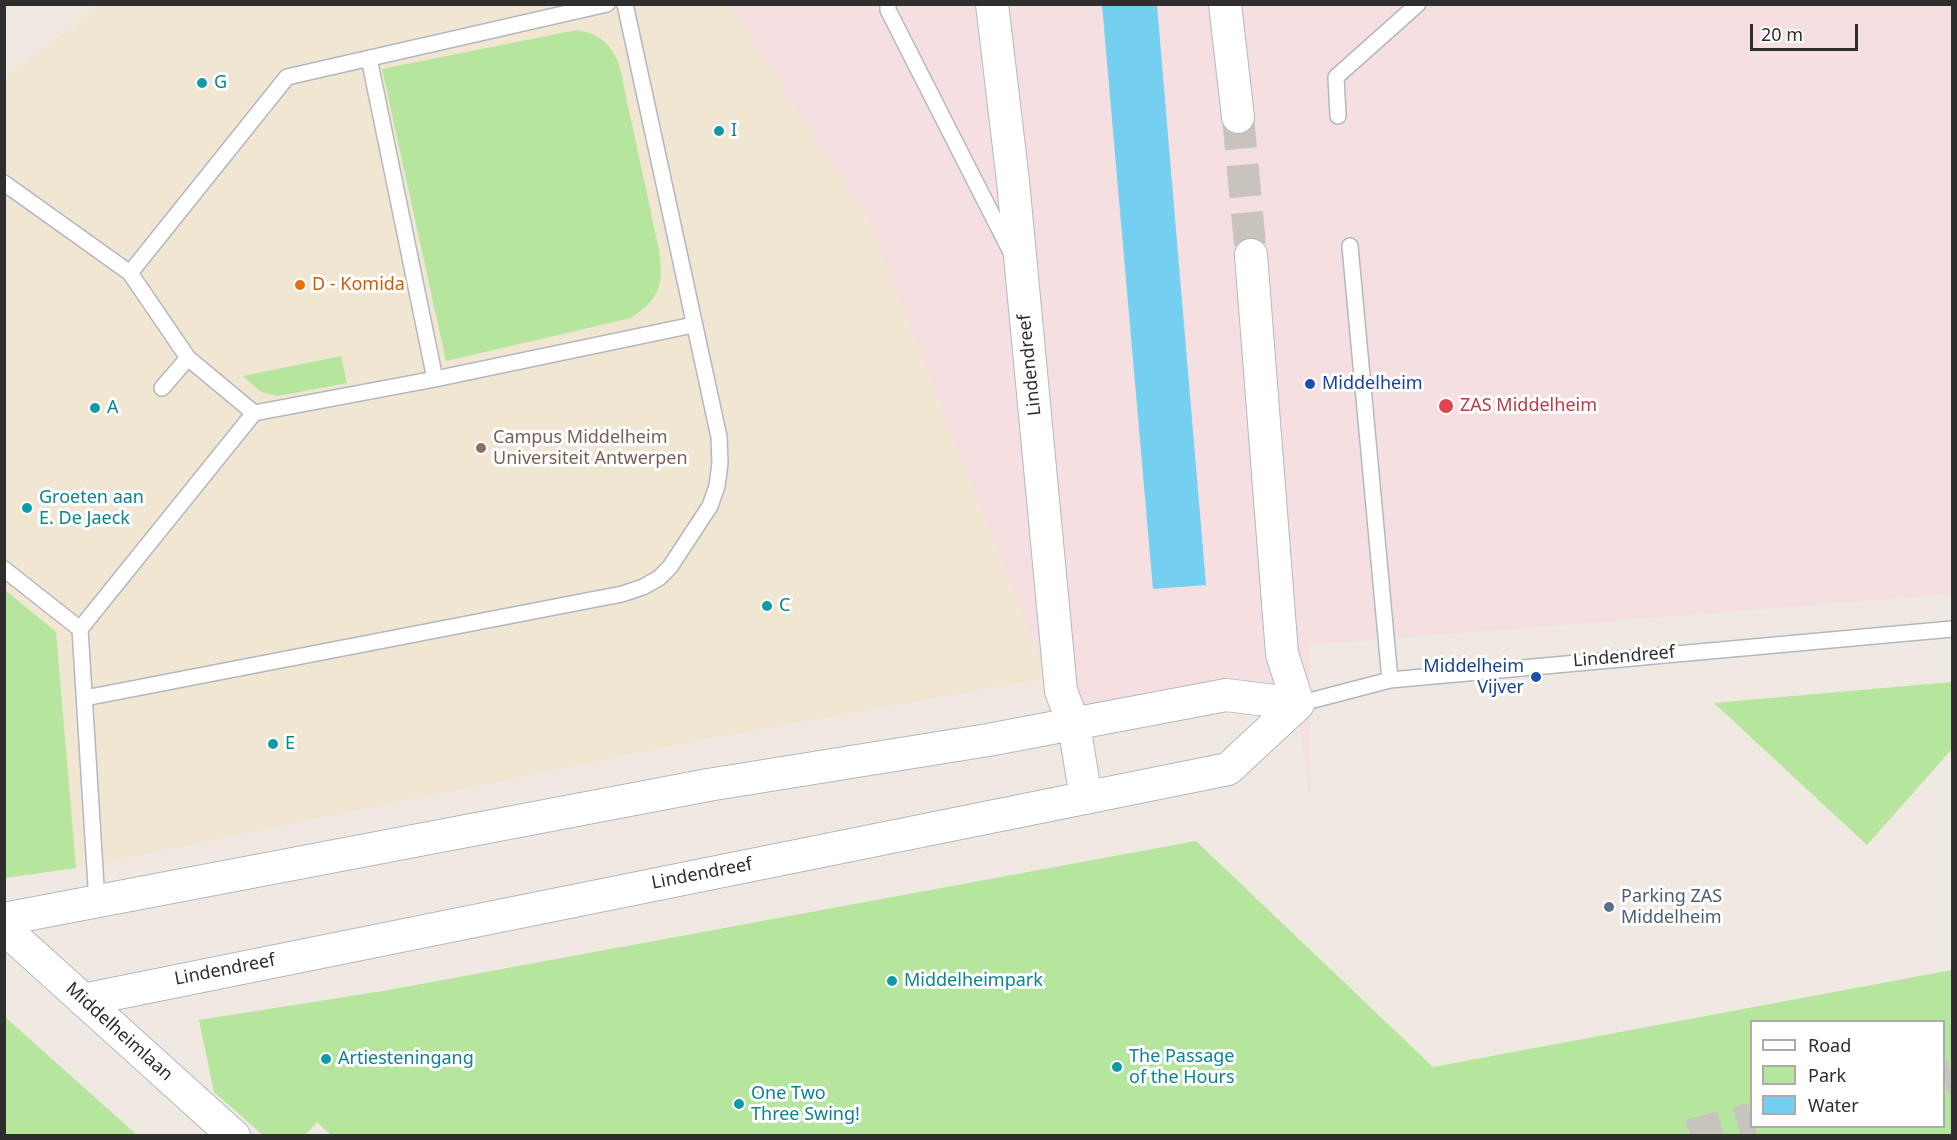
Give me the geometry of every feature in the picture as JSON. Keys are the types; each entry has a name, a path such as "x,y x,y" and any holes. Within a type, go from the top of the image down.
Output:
{"street":[{"name":"Lindendreef","path":"992,4 1013,181 1061,691 1074,725"},
{"path":"1225,4 1238,117"},
{"path":"1251,255 1282,654 1298,704"},
{"name":"Lindendreef","path":"4,919 708,785 1074,725 1226,696 1298,704"},
{"name":"Lindendreef","path":"83,1000 1228,769 1298,704"},
{"path":"1074,725 1086,798"},
{"name":"Middelheimlaan","path":"4,928 234,1136"}],"lane":[{"path":"130,273 287,77 607,4"},
{"path":"85,698 622,594 643,587 659,578 670,567 710,506 717,486 720,463 719,437 625,4"},
{"path":"888,4 888,10 1021,272"},
{"path":"1338,116 1336,77 1418,4"},
{"path":"369,58 435,379"},
{"path":"4,183 130,273 188,358 254,413"},
{"path":"1350,246 1390,680"},
{"path":"97,902 80,629 254,413 435,379 693,325"},
{"path":"162,388 188,358"},
{"path":"4,569 80,629"},
{"name":"Lindendreef","path":"1298,704 1390,680 1589,660 1953,629"}],"shaded area":[{"name":"Campus Middelheim Universiteit Antwerpen","path":"97,5 729,5 867,218 1047,678 700,740 76,868 73,843 5,780 4,77 81,21"},
{"name":"ZAS Middelheim","path":"729,5 1952,5 1952,594 1310,645 1310,796 1297,704 1074,725 1047,678 867,218"}],"green space":[{"path":"577,30 592,34 608,45 619,64 659,250 661,273 658,290 648,304 631,318 446,361 382,69"},
{"path":"341,356 347,383 278,396 261,392 243,376"},
{"path":"5,590 56,632 76,868 5,878"},
{"path":"1952,682 1952,749 1867,845 1714,703"},
{"name":"Middelheimpark","path":"1196,841 1433,1067 1952,970 1952,1135 332,1136 317,1122 305,1135 264,1136 214,1092 199,1020 383,991"},
{"path":"4,1016 137,1135 5,1135"}],"water":[{"path":"1102,5 1157,5 1206,585 1153,589"}],"tunnel":[{"path":"1238,117 1251,255"},
{"path":"1945,1078 1952,1076"},
{"path":"1690,1136 1750,1120"}],"place":[{"name":"G","path":"202,83"},
{"name":"I","path":"719,131"},
{"name":"D - Komida","path":"300,285"},
{"name":"Middelheim","path":"1310,384"},
{"name":"ZAS Middelheim","path":"1446,406"},
{"name":"A","path":"95,408"},
{"name":"Campus Middelheim Universiteit Antwerpen","path":"481,448"},
{"name":"Groeten aan E. De Jaeck","path":"27,508"},
{"name":"C","path":"767,606"},
{"name":"Middelheim Vijver","path":"1536,677"},
{"name":"E","path":"273,744"},
{"name":"Parking ZAS Middelheim","path":"1609,907"},
{"name":"Middelheimpark","path":"892,981"},
{"name":"Artiesteningang","path":"326,1059"},
{"name":"The Passage of the Hours","path":"1117,1067"},
{"name":"One Two Three Swing!","path":"739,1104"}]}
